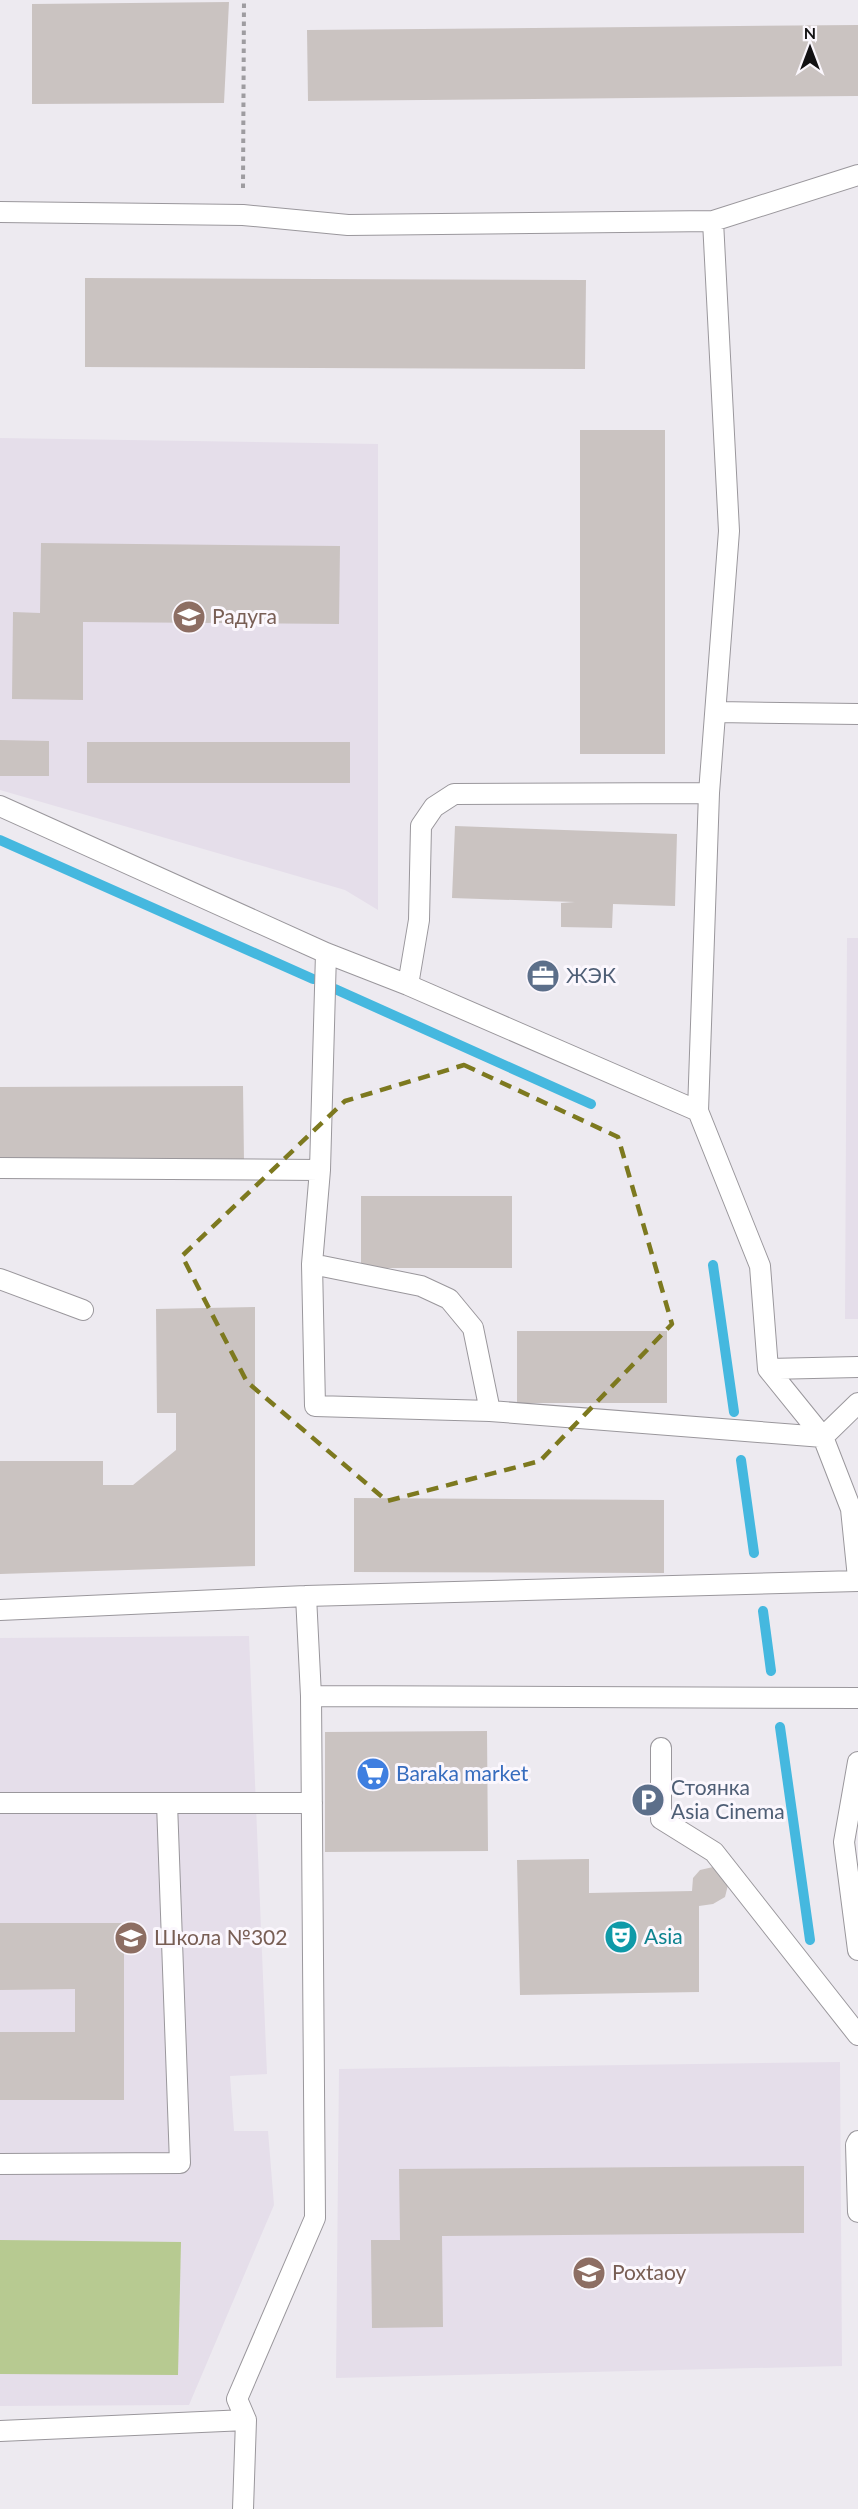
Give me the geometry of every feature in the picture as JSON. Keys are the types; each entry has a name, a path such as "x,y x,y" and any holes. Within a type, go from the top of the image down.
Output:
{"lane":[{"path":"0,212 243,215 348,225 713,221 858,175"},
{"path":"0,1610 306,1596 858,1580 851,1509 823,1437 768,1369 760,1266 698,1111 709,793 717,712 729,531 713,221"},
{"path":"717,712 858,714"},
{"path":"408,985 419,920 420,826 434,807 454,794 709,793"},
{"path":"0,806 326,953 408,985 698,1111"},
{"path":"326,953 320,1170 312,1264 315,1406 490,1411 823,1437 858,1403"},
{"path":"0,1168 320,1170"},
{"path":"312,1264 420,1286 450,1299 473,1328 490,1411"},
{"path":"0,1279 83,1310"},
{"path":"768,1369 858,1367"},
{"path":"243,2509 246,2420 237,2399 315,2218 311,1696 306,1596"},
{"path":"311,1696 858,1698"},
{"path":"661,1748 661,1819 714,1852 858,2035"},
{"path":"858,1762 844,1842 858,1950"},
{"path":"0,1803 312,1803"},
{"path":"0,2164 180,2163 166,1803"},
{"path":"858,2141 856,2145 858,2212"},
{"path":"0,2431 246,2420"}],"path":[{"path":"243,215 244,0"}],"highlighted area":[{"path":"464,1065 618,1137 672,1324 540,1461 387,1501 247,1382 182,1256 345,1101"}],"shaded area":[{"name":"Радуга","path":"0,438 378,444 378,910 345,890 0,790"},
{"path":"847,938 858,938 858,1319 845,1319"},
{"name":"Школа №302","path":"249,1636 267,2074 230,2076 234,2131 268,2131 274,2205 189,2405 0,2406 0,1638"},
{"name":"Poxtaoy","path":"840,2062 842,2366 336,2378 339,2069"}],"green space":[{"path":"0,2240 181,2242 178,2375 0,2374"}],"building":[{"path":"229,2 224,103 32,104 32,4"},
{"path":"858,25 858,96 308,101 307,30"},
{"path":"85,278 586,280 585,369 85,367"},
{"path":"580,430 665,430 665,754 580,754"},
{"path":"41,543 340,546 339,624 83,622 83,700 12,699 13,612 40,613"},
{"path":"0,740 49,741 49,776 0,776"},
{"path":"87,742 350,742 350,783 87,783"},
{"path":"455,826 677,834 675,906 613,904 612,928 561,927 561,903 575,902 452,898"},
{"path":"243,1086 244,1161 0,1162 0,1087"},
{"path":"361,1196 512,1196 512,1268 361,1268"},
{"path":"255,1307 255,1566 0,1574 0,1461 103,1461 103,1485 133,1485 176,1450 176,1413 157,1413 156,1309"},
{"path":"517,1331 667,1331 667,1403 517,1403"},
{"path":"354,1498 664,1500 664,1573 354,1572"},
{"path":"487,1731 488,1851 325,1852 325,1732"},
{"path":"589,1859 589,1893 692,1891 693,1878 700,1870 713,1867 724,1874 728,1885 725,1897 713,1904 699,1906 699,1992 520,1995 517,1860"},
{"path":"0,1923 124,1923 124,2100 0,2100 0,2032 75,2032 75,1989 0,1990"},
{"path":"804,2166 804,2233 442,2236 443,2327 372,2328 371,2240 400,2240 399,2169"}],"waterway":[{"path":"0,840 313,979"},
{"path":"335,989 591,1104"},
{"path":"713,1265 734,1412"},
{"path":"741,1460 754,1553"},
{"path":"763,1611 771,1671"},
{"path":"780,1727 810,1940"}],"place":[{"name":"Радуга","path":"189,617"},
{"name":"ЖЭК","path":"543,976"},
{"name":"Baraka market","path":"373,1774"},
{"name":"Стоянка Asia Cinema","path":"648,1800"},
{"name":"Asia","path":"621,1937"},
{"name":"Школа №302","path":"131,1938"},
{"name":"Poxtaoy","path":"589,2273"}]}
